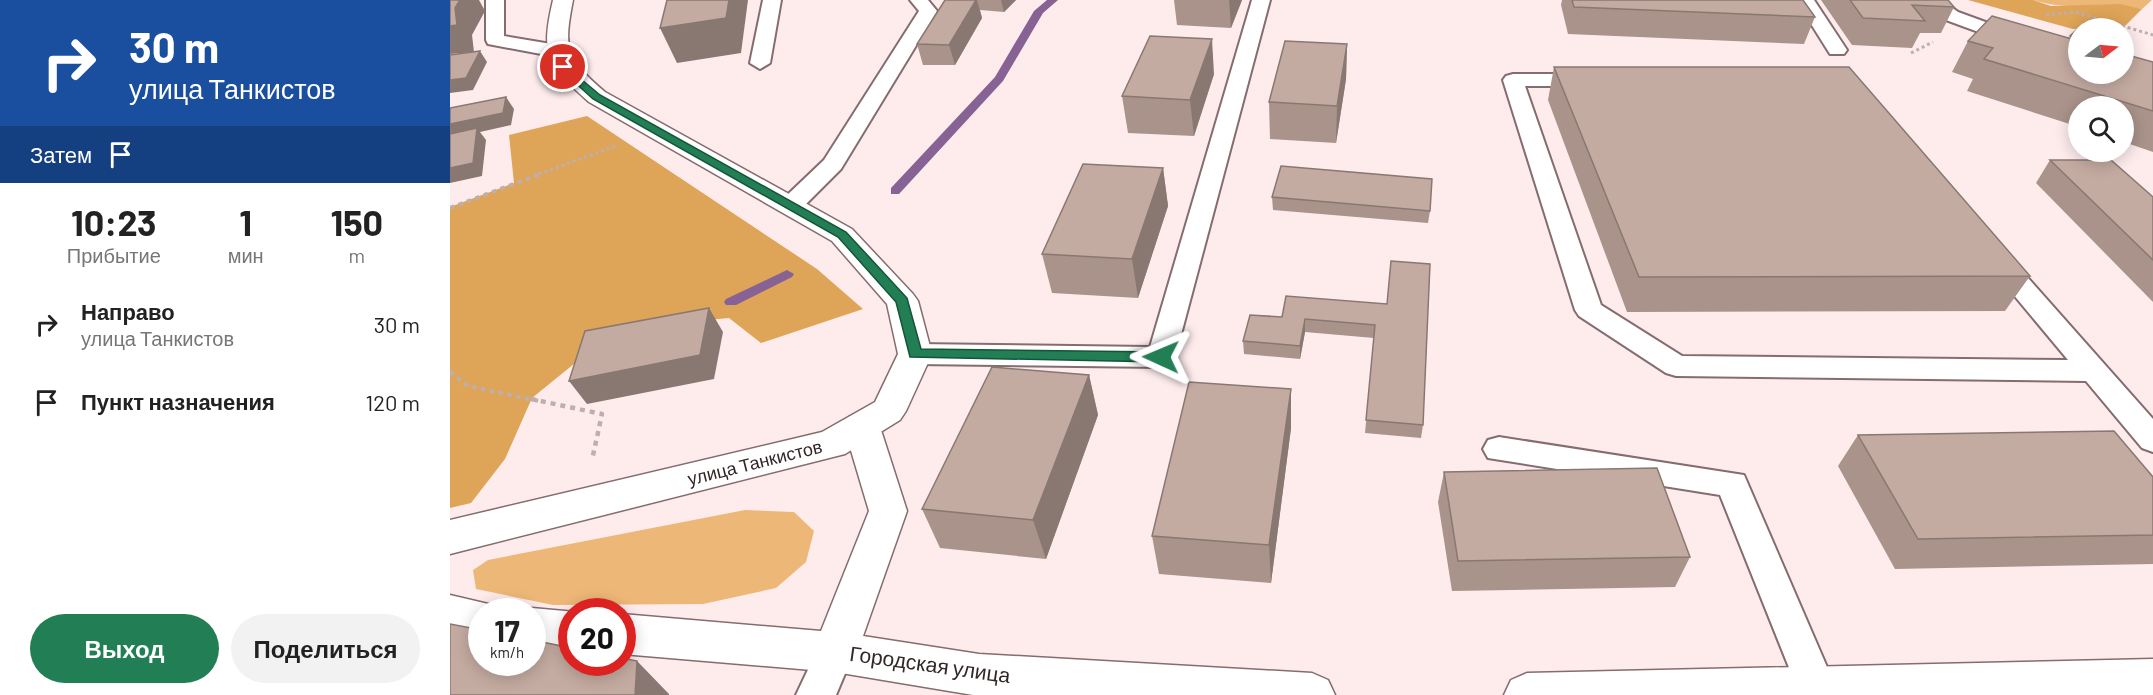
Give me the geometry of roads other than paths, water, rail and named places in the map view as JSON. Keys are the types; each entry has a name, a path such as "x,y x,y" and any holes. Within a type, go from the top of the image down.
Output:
{"main road":[{"path":"563,0 557,25 557,51 563,67 597,97 842,235 902,301 915,354"},
{"name":"улица Танкистов","path":"450,537 832,444 888,411 915,354"},
{"path":"835,652 888,511 862,426"},
{"path":"450,614 468,617"},
{"name":"Городская улица","path":"636,635 835,652 979,675 1312,695"},
{"path":"1527,695 1816,688 2030,690 2153,680"}],"lane":[{"path":"495,0 495,40 557,51"},
{"path":"760,63 772,0"},
{"path":"791,205 833,164 928,11 919,0"},
{"path":"915,354 1161,357 1261,0"},
{"path":"1805,0 1837,50"},
{"path":"1929,0 1952,16 2068,59"},
{"path":"1620,80 1513,80 1589,310 1676,366 2091,371"},
{"path":"1983,243 2091,371 2153,440"},
{"path":"1499,449 1732,484 1816,688"},
{"path":"816,695 835,652"}],"waterway":[{"path":"895,191 999,79 1039,11 1053,0"},
{"path":"731,302 787,274"}]}
